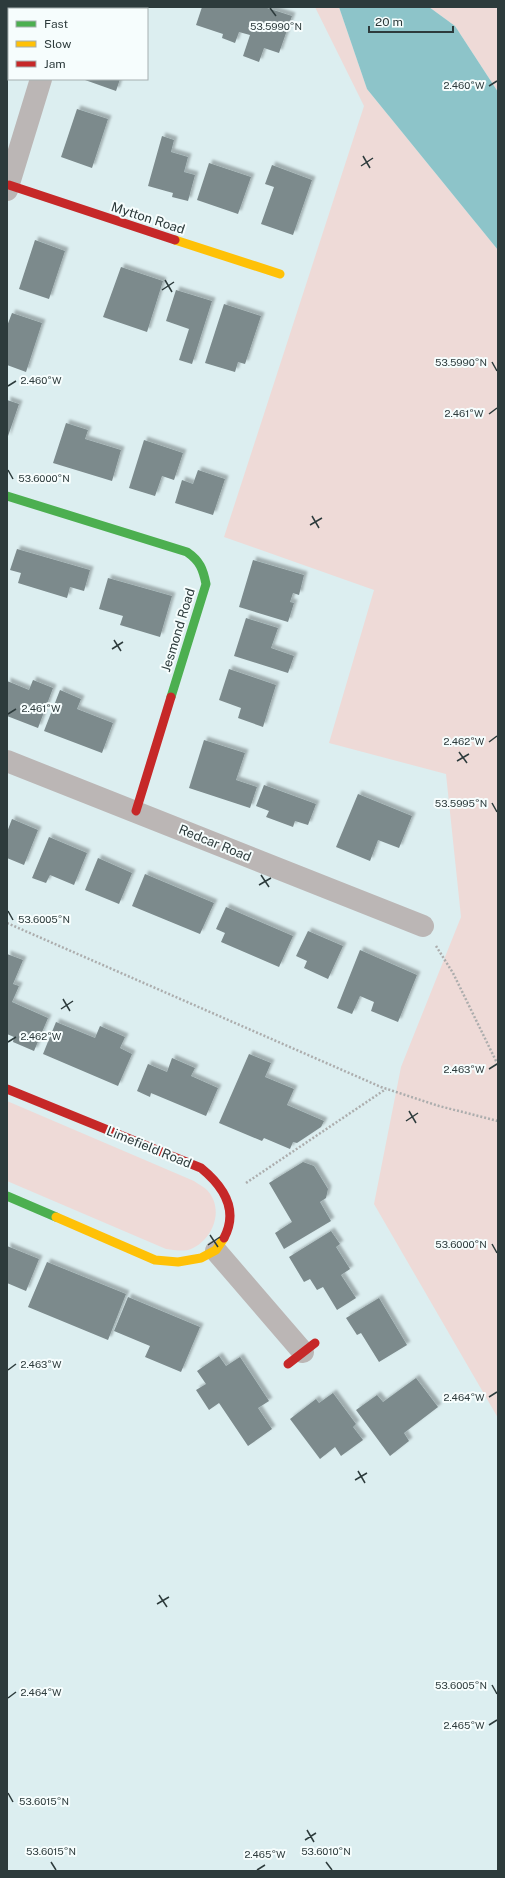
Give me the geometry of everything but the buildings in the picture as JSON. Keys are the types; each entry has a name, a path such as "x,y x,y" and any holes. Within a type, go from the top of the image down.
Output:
{"street":[{"path":"8,188 41,80"},
{"name":"Mytton Road","path":"8,188 280,274"},
{"name":"Jesmond Road","path":"7,496 187,552 198,559 204,569 206,584 136,811"},
{"name":"Redcar Road","path":"7,761 423,926"},
{"name":"Limefield Road","path":"7,1089 201,1168 213,1176 230,1206 230,1223 226,1236 216,1251"},
{"path":"7,1196 155,1260 176,1263 197,1260 216,1251 302,1353"}],"path":[{"path":"7,923 386,1089 439,1106 498,1121"},
{"path":"423,926 453,974 498,1065"},
{"path":"226,1197 386,1089"}],"shaded area":[{"path":"315,7 339,7 367,89 498,250 498,1418 374,1204 401,1067 461,917 446,774 329,743 374,590 224,537 364,106"},
{"path":"429,7 498,7 498,92 455,26"},
{"path":"7,1101 194,1181 207,1190 215,1206 216,1215 214,1223 205,1239 199,1245 188,1250 182,1251 166,1249 7,1181"}],"water":[{"path":"339,7 429,7 455,26 498,92 498,250 367,89"}],"traffic: fast":[{"path":"7,496 187,552 198,562 204,574 206,584 171,697"},
{"path":"7,1196 56,1217"}],"traffic: slow":[{"path":"175,240 280,274"},
{"path":"56,1217 155,1260 178,1262 201,1258 216,1250 224,1238"}],"traffic: jam":[{"path":"9,185 175,240"},
{"path":"136,811 171,697"},
{"path":"7,1089 201,1168 222,1191 229,1208 230,1218 224,1238"},
{"path":"288,1364 315,1343"}]}
